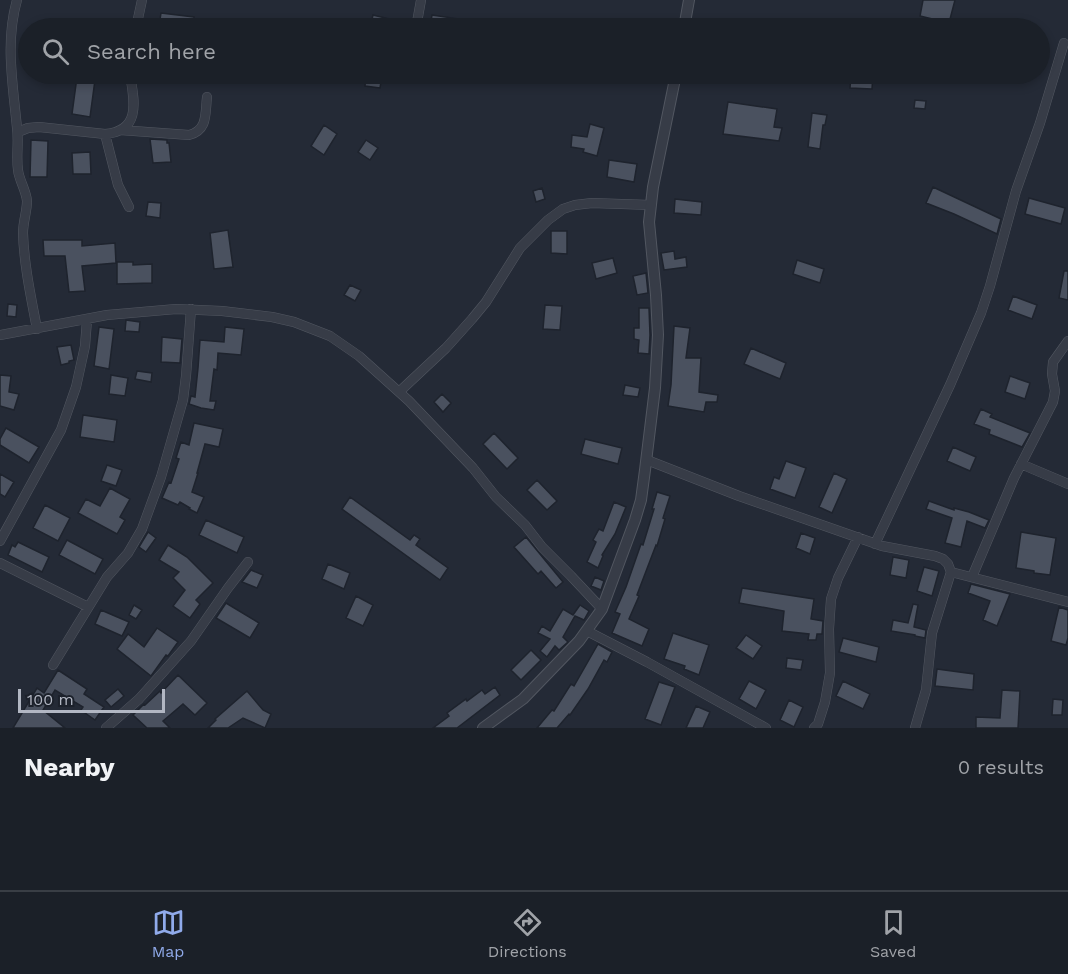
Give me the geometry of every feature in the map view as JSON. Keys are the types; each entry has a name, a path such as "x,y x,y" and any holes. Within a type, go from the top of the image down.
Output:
{"street":[{"path":"17,0 10,33 18,132 18,167 27,203 23,234 27,274 37,328"},
{"path":"138,18 142,0"},
{"path":"418,18 421,0"},
{"path":"686,18 689,0"},
{"path":"875,544 950,385 981,313 1016,192 1064,43"},
{"path":"18,132 39,127 114,134 128,123 134,107 131,84"},
{"path":"483,728 523,699 579,641 602,609 627,545 641,500 655,388 658,335 649,222 653,187 674,84"},
{"path":"120,130 189,135 198,133 204,124 207,97"},
{"path":"105,134 118,185 129,207"},
{"path":"399,392 446,348 472,319 486,302 520,248 548,220 563,209 575,205 600,203 651,205"},
{"path":"0,335 107,315 192,309 272,317 294,322 330,336 359,356 399,392 473,468 496,497 525,525 542,547 602,609"},
{"path":"53,665 107,577 128,554 142,529 161,477 183,400 192,309"},
{"path":"0,541 61,430 76,387 85,346 87,320"},
{"path":"972,577 1022,464 1053,402 1055,391 1052,374 1053,362 1068,341"},
{"path":"647,459 739,496 875,544 935,556 948,564 951,572 932,633 926,690 915,728"},
{"path":"1022,464 1068,484"},
{"path":"814,728 825,702 830,673 831,598 858,537"},
{"path":"106,728 139,699 191,641 248,562"},
{"path":"0,563 88,607"},
{"path":"951,572 1068,602"},
{"path":"586,630 766,728"}],"building":[{"path":"923,0 955,0 950,18 920,16"},
{"path":"161,13 194,17 194,18 160,18"},
{"path":"432,15 452,18 432,18"},
{"path":"76,84 94,84 90,117 72,114"},
{"path":"365,84 381,84 380,88 365,86"},
{"path":"850,84 872,84 872,89 850,88"},
{"path":"915,100 926,101 925,109 914,108"},
{"path":"728,102 777,109 774,127 782,128 779,141 723,134"},
{"path":"812,113 827,115 825,125 823,125 820,149 808,147"},
{"path":"590,124 604,128 597,156 583,152 584,149 571,147 572,135 587,137"},
{"path":"324,125 337,134 324,155 311,146"},
{"path":"150,139 167,140 171,162 153,163"},
{"path":"31,140 48,141 47,177 30,177"},
{"path":"366,140 378,148 370,160 358,152"},
{"path":"90,152 91,174 73,174 72,153"},
{"path":"609,160 637,164 634,182 607,177"},
{"path":"933,187 1001,219 997,234 926,203"},
{"path":"542,188 545,199 536,202 533,191"},
{"path":"1029,198 1065,208 1061,224 1025,214"},
{"path":"675,199 702,202 701,215 674,213"},
{"path":"148,202 161,203 160,218 146,216"},
{"path":"228,230 233,267 214,269 210,233"},
{"path":"551,231 567,231 567,254 551,253"},
{"path":"43,240 82,240 82,246 115,243 116,263 82,266 85,291 69,292 65,256 44,256"},
{"path":"674,251 675,259 686,257 687,267 664,270 661,253"},
{"path":"613,258 617,273 596,279 592,263"},
{"path":"797,260 824,269 820,283 793,274"},
{"path":"117,262 133,262 133,265 152,264 152,283 117,284"},
{"path":"1064,271 1068,271 1068,300 1059,298"},
{"path":"646,273 648,293 637,295 633,276"},
{"path":"350,285 361,290 355,301 344,295"},
{"path":"1013,296 1037,305 1032,319 1008,310"},
{"path":"8,304 17,305 16,317 7,316"},
{"path":"545,305 562,306 560,330 543,329"},
{"path":"639,308 649,308 649,354 638,353 639,340 634,339 634,328 639,328"},
{"path":"126,320 140,322 139,332 125,331"},
{"path":"674,326 690,328 686,358 701,358 699,392 718,395 717,402 706,402 704,412 668,406"},
{"path":"99,327 114,329 109,369 94,366"},
{"path":"225,327 244,329 241,355 218,353 217,370 214,369 210,401 216,401 214,410 189,404 191,396 195,397 200,340 224,342"},
{"path":"162,337 182,339 180,363 161,362"},
{"path":"71,345 74,360 61,365 57,347"},
{"path":"751,348 786,363 780,379 744,364"},
{"path":"137,371 152,373 151,382 135,379"},
{"path":"0,375 11,376 9,392 19,394 14,410 0,406"},
{"path":"111,375 128,378 125,396 109,394"},
{"path":"1010,376 1030,383 1025,399 1005,392"},
{"path":"625,385 640,388 638,397 623,395"},
{"path":"442,394 451,403 443,412 434,402"},
{"path":"981,409 992,414 990,417 1030,433 1022,447 989,434 990,430 974,424"},
{"path":"83,415 117,420 114,442 80,437"},
{"path":"194,423 223,429 219,447 205,444 192,492 204,497 197,513 180,502 178,505 162,498 169,482 171,483 179,459 176,458 181,442 189,445"},
{"path":"6,428 39,447 29,463 0,445 0,439"},
{"path":"494,433 518,458 507,469 483,444"},
{"path":"585,439 622,448 618,464 581,454"},
{"path":"953,447 976,457 970,471 947,461"},
{"path":"786,461 806,468 795,498 770,489 774,477 779,479"},
{"path":"107,465 122,470 116,486 101,481"},
{"path":"834,473 847,479 832,513 819,507"},
{"path":"0,474 14,482 5,497 0,494"},
{"path":"537,480 557,501 547,510 527,490"},
{"path":"110,488 130,499 120,517 125,520 117,534 78,513 86,499 100,506"},
{"path":"657,492 670,496 663,518 665,519 629,619 649,629 642,646 612,633 620,614 615,612 641,544 643,545"},
{"path":"350,497 410,540 414,535 420,539 416,545 448,568 440,580 342,509"},
{"path":"929,501 989,520 985,528 967,521 961,547 945,543 952,518 926,509"},
{"path":"614,502 626,507 598,568 587,562 596,542 593,540 599,529 603,531"},
{"path":"45,505 70,518 58,541 33,528"},
{"path":"206,520 244,537 237,553 199,535"},
{"path":"148,532 156,538 146,552 139,547"},
{"path":"1021,532 1056,538 1050,575 1016,568"},
{"path":"801,533 815,538 810,554 796,548"},
{"path":"526,537 563,582 556,588 541,571 538,574 514,547"},
{"path":"67,540 103,559 95,574 59,555"},
{"path":"18,542 49,557 42,572 8,555 12,545 15,547"},
{"path":"168,545 187,557 213,583 196,600 200,604 190,618 173,606 185,590 173,578 179,572 159,560"},
{"path":"893,557 909,560 906,578 890,575"},
{"path":"328,564 350,573 344,589 322,579"},
{"path":"924,567 939,571 932,596 917,591"},
{"path":"251,570 263,575 257,588 242,582"},
{"path":"595,577 604,581 601,590 591,586"},
{"path":"971,584 1010,594 997,626 983,620 990,601 968,593"},
{"path":"742,588 814,599 811,619 823,621 822,634 817,634 816,640 808,640 809,634 782,631 784,611 739,603"},
{"path":"356,596 373,605 363,626 346,618"},
{"path":"226,603 259,623 250,638 216,618"},
{"path":"913,604 918,605 914,627 926,630 925,638 891,631 893,620 908,623"},
{"path":"134,605 142,610 136,619 129,615"},
{"path":"580,605 589,611 584,620 575,616 563,637 568,642 559,650 555,646 547,657 540,651 550,639 538,633 542,626 550,631 563,609 573,615"},
{"path":"1059,607 1068,610 1066,645 1051,641"},
{"path":"101,610 129,622 122,636 95,624"},
{"path":"157,628 178,642 151,676 117,649 128,634 144,647"},
{"path":"673,633 709,645 699,675 684,669 685,666 664,659"},
{"path":"746,635 762,646 753,659 736,648"},
{"path":"843,638 879,647 876,662 839,652"},
{"path":"598,644 612,652 607,662 604,660 570,715 557,728 537,728 552,710 554,711 571,684 574,686"},
{"path":"531,650 541,660 521,680 511,670"},
{"path":"787,658 803,660 801,670 786,668"},
{"path":"937,669 974,674 973,690 935,686"},
{"path":"58,670 87,689 84,694 104,707 95,720 81,710 83,707 55,690 43,710 65,728 13,728 37,688 44,693"},
{"path":"178,675 207,703 195,715 183,704 163,721 170,728 147,728 133,715 160,691 161,693"},
{"path":"749,681 766,690 756,709 739,699"},
{"path":"843,681 870,694 863,709 836,696"},
{"path":"659,682 675,687 661,725 645,719"},
{"path":"495,687 500,695 457,728 433,728 449,716 447,713 466,699 467,701 482,690 485,694"},
{"path":"118,689 124,696 111,707 105,700"},
{"path":"1002,690 1020,691 1018,728 976,728 976,717 1000,718"},
{"path":"247,691 263,710 271,714 265,728 243,718 228,728 208,728 215,719"},
{"path":"1053,699 1063,700 1062,715 1052,715"},
{"path":"789,700 803,707 794,727 780,720"},
{"path":"696,706 710,712 703,728 686,728"}]}
